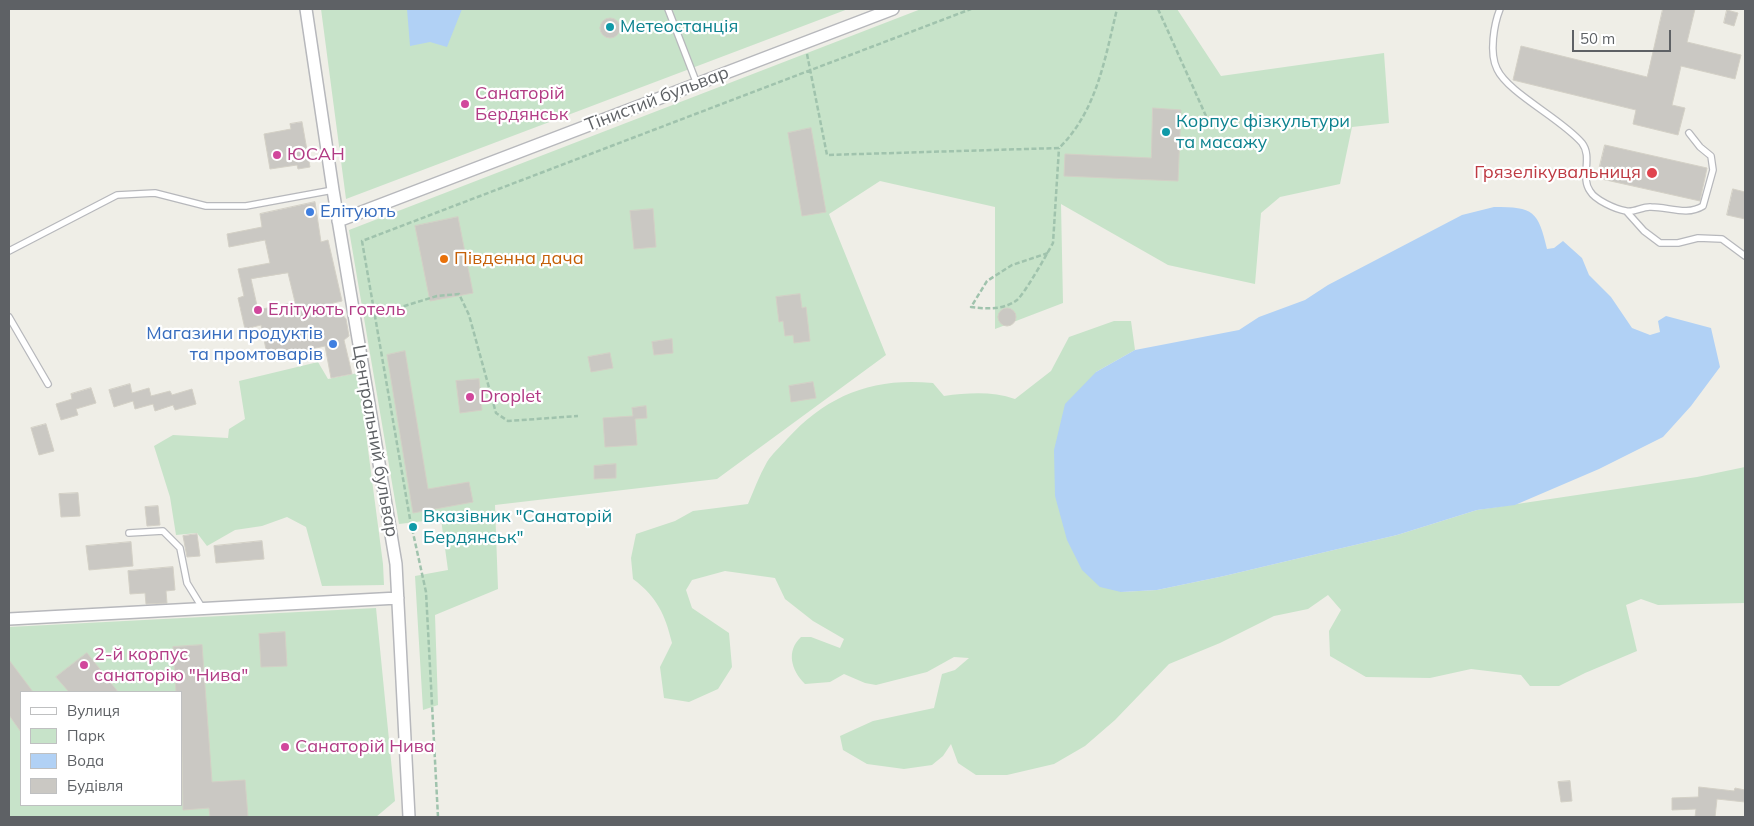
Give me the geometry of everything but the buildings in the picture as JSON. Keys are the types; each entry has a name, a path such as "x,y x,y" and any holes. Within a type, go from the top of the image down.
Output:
{"street":[{"name":"Центральний бульвар","path":"306,9 338,221 396,564 408,813"},
{"name":"Тінистий бульвар","path":"338,221 893,9"},
{"path":"9,619 398,598"},
{"path":"399,817 408,813"}],"lane":[{"path":"668,9 697,84"},
{"path":"1500,9 1496,21 1494,52 1496,68 1508,84 1543,109 1582,144 1587,153 1586,181 1590,192 1609,205 1627,212 1644,231 1660,243 1678,243 1698,238 1722,239 1745,256"},
{"path":"1627,212 1650,206 1679,210 1696,210 1703,206 1713,170 1711,156 1700,147 1689,133"},
{"path":"9,251 117,195 155,193 206,206 246,206 333,190"},
{"path":"9,317 48,384"},
{"path":"129,533 163,531 180,548 187,583 203,609"}],"path":[{"path":"438,817 426,592 410,519 362,242 971,9"},
{"path":"1048,252 1012,265 986,282 971,307 993,309 1017,300 1048,252 1054,242 1059,148 1075,132 1100,80 1117,9"},
{"path":"1158,9 1206,116"},
{"path":"803,43 811,69 827,155 1059,148"},
{"path":"375,316 436,296 459,294 469,315 496,413 508,421 578,416"}],"green space":[{"name":"Санаторій Бердянськ","path":"321,9 848,9 346,199"},
{"path":"921,9 1177,9 1221,76 1384,53 1389,123 1352,127 1340,184 1280,197 1261,213 1255,284 1168,265 1061,204 1063,303 995,329 995,207 880,181 829,214 886,355 717,479 495,505 498,589 435,615 438,705 423,710 415,576 448,570 441,519 399,524 349,230"},
{"path":"1114,321 1131,321 1135,350 1096,372 1121,592 1157,590 1224,576 1397,535 1477,510 1697,477 1745,467 1745,603 1658,605 1641,599 1626,605 1637,651 1559,686 1530,686 1521,675 1471,669 1430,678 1366,677 1330,656 1329,631 1341,610 1328,595 1308,609 1274,616 1220,643 1169,664 1115,720 1085,746 1054,764 1007,775 976,775 958,763 951,744 943,756 932,765 904,769 867,764 843,750 840,736 873,721 934,708 942,674 955,670 969,658 954,657 927,672 876,685 865,683 844,674 830,682 805,684 796,673 792,660 793,648 796,642 801,637 811,637 840,648 844,639 813,621 785,599 775,578 725,571 692,580 686,590 692,608 729,633 732,667 718,689 689,702 664,698 660,667 672,643 659,607 633,579 631,558 636,534 675,521 693,511 748,504 767,462 787,439 818,411 852,392 871,386 911,382 933,383 944,396 989,394 1015,399 1051,371 1069,337"},
{"path":"318,362 328,379 358,373 383,564 384,585 322,586 306,527 287,517 262,526 235,530 207,546 197,533 176,535 170,497 154,446 173,435 228,438 229,429 245,419 239,381"},
{"name":"Санаторій Нива","path":"376,608 395,801 376,817 9,817 9,627"}],"water":[{"path":"407,9 462,9 447,47 430,42 410,46"},
{"path":"1494,207 1518,208 1532,214 1541,226 1547,249 1554,248 1563,241 1582,258 1589,275 1611,297 1632,328 1650,335 1660,332 1658,321 1666,316 1711,328 1720,367 1691,406 1663,437 1599,469 1515,505 1477,510 1397,535 1224,576 1157,590 1121,592 1100,587 1082,570 1067,540 1055,496 1054,450 1065,404 1096,372 1135,350 1239,330 1259,317 1305,300 1328,285 1462,215"}],"place":[{"name":"Метеостанція","path":"610,27"},
{"name":"Санаторій Бердянськ","path":"465,104"},
{"name":"Корпус фізкультури та масажу","path":"1166,132"},
{"name":"ЮСАН","path":"277,155"},
{"name":"Грязелікувальниця","path":"1652,173"},
{"name":"Елітують","path":"310,212"},
{"name":"Південна дача","path":"444,259"},
{"name":"Елітують готель","path":"258,310"},
{"name":"Магазини продуктів та промтоварів","path":"333,344"},
{"name":"Droplet","path":"470,397"},
{"name":"Вказівник \"Санаторій Бердянськ\"","path":"413,527"},
{"name":"2-й корпус санаторію \"Нива\"","path":"84,665"},
{"name":"Санаторій Нива","path":"285,747"}]}
